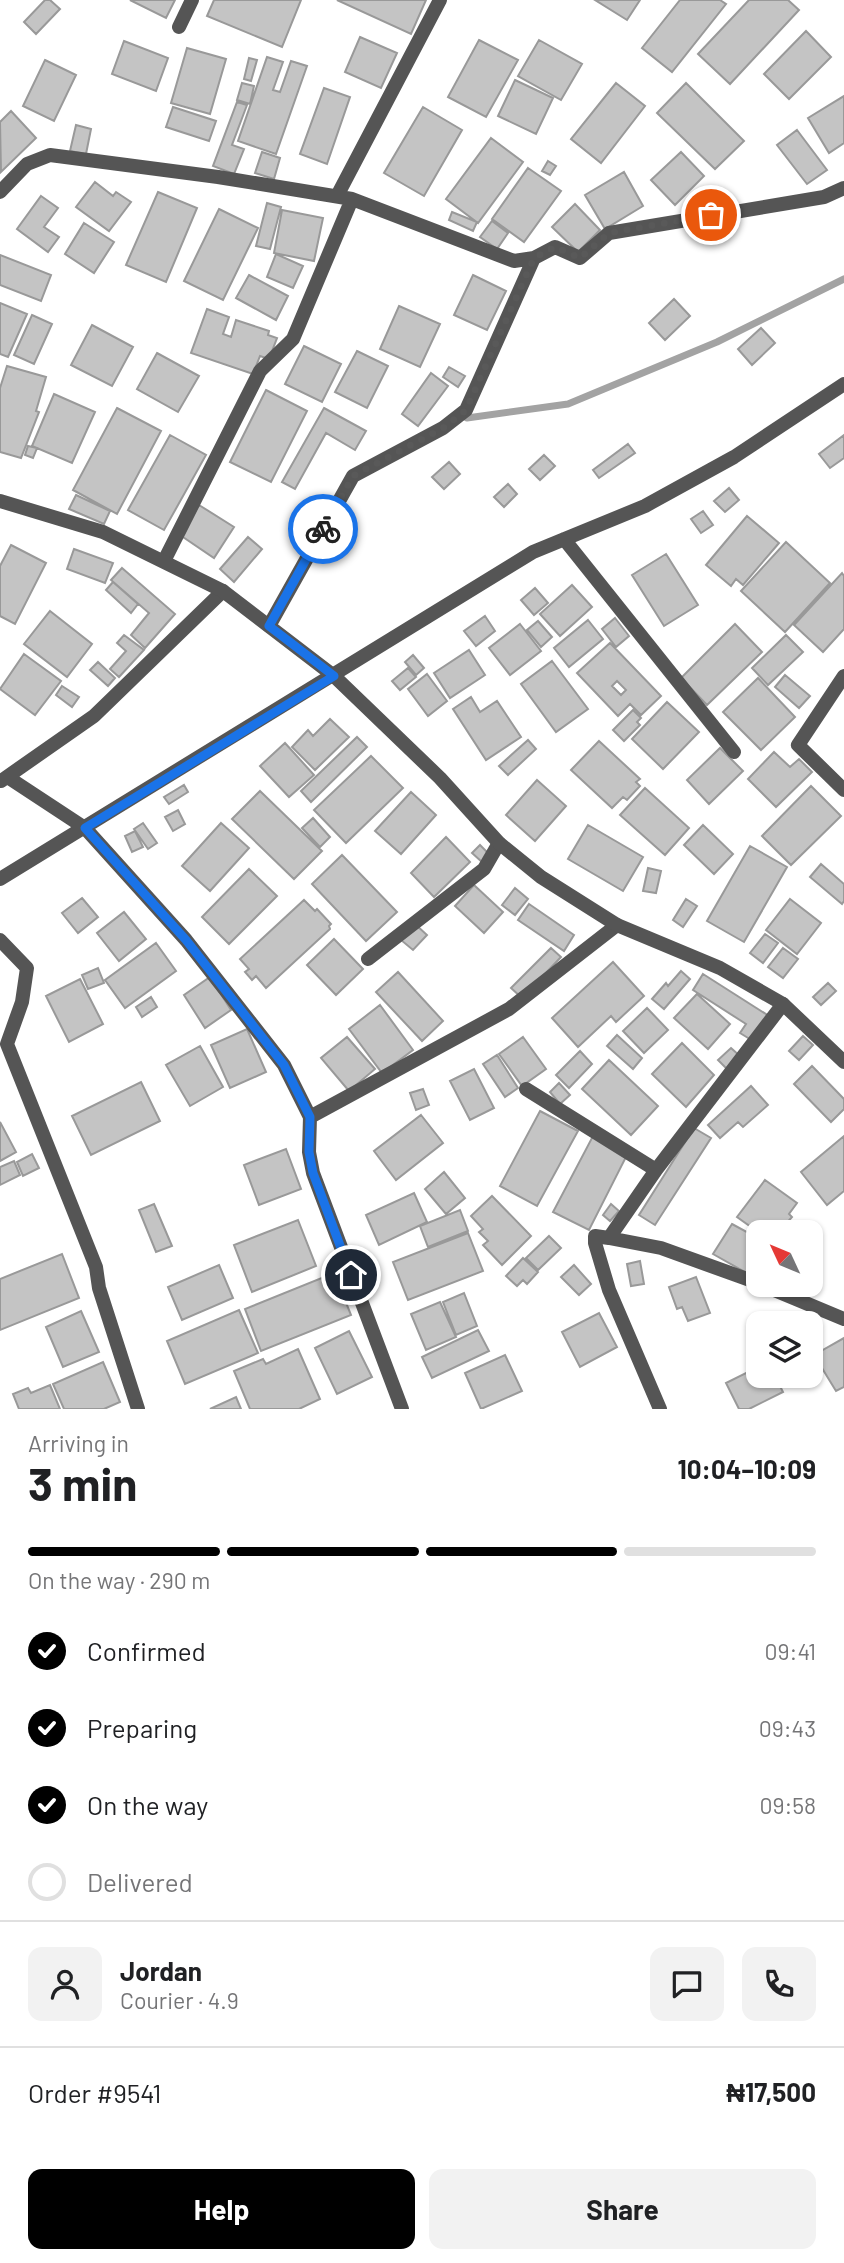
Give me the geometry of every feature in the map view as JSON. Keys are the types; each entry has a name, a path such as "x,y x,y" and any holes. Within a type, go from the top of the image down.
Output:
{"street":[{"path":"179,27 192,0"},
{"path":"164,561 260,371 293,339 345,197 440,0"},
{"path":"0,192 27,164 50,155 218,177 345,197 514,261 534,258 555,247 580,258 609,233 824,197 844,188"},
{"path":"269,626 353,476 443,428 466,410 534,258"},
{"path":"0,879 533,552 645,506 734,457 844,384"},
{"path":"0,501 103,532 223,591 334,676 440,778 499,844 541,877 617,925 720,968 783,1004 844,1062"},
{"path":"564,539 734,752"},
{"path":"223,591 94,716 4,780 85,828 186,940 284,1065 310,1117 309,1152 313,1173 402,1409"},
{"path":"844,676 798,745 844,790"},
{"path":"368,959 484,869 499,844"},
{"path":"310,1117 509,1009 617,925"},
{"path":"0,940 27,968 22,1002 7,1044 96,1267 99,1288 138,1409"},
{"path":"609,1238 656,1170 783,1004"},
{"path":"526,1089 656,1170"},
{"path":"660,1409 610,1290 595,1236 662,1248 746,1279"},
{"path":"791,1297 844,1319"}],"building":[{"path":"45,0 50,0 60,9 36,34 24,22"},
{"path":"130,0 175,0 166,18"},
{"path":"214,0 301,0 282,47 207,16"},
{"path":"337,0 426,0 411,34"},
{"path":"595,0 640,0 627,20"},
{"path":"680,0 720,0 726,4 672,72 642,48"},
{"path":"749,0 788,0 799,10 730,84 698,54"},
{"path":"806,31 831,57 789,99 764,74"},
{"path":"360,37 397,53 381,88 345,72"},
{"path":"479,40 518,60 486,117 448,97"},
{"path":"539,40 582,64 561,100 518,76"},
{"path":"124,41 168,58 156,91 112,74"},
{"path":"187,48 226,59 210,114 171,103"},
{"path":"267,57 283,62 273,90 280,92 291,61 307,66 276,154 238,141"},
{"path":"249,58 257,60 251,81 244,79"},
{"path":"45,60 76,75 54,121 23,106"},
{"path":"515,80 553,98 536,134 498,116"},
{"path":"242,83 254,86 250,104 237,100"},
{"path":"616,83 645,106 601,163 571,139"},
{"path":"686,83 744,141 715,169 657,113"},
{"path":"324,88 350,97 327,164 300,154"},
{"path":"844,96 844,143 829,153 808,118"},
{"path":"237,102 247,105 232,145 244,149 234,174 213,166"},
{"path":"173,107 216,121 209,141 166,127"},
{"path":"423,107 462,130 424,196 384,173"},
{"path":"11,111 36,138 1,172 0,122"},
{"path":"76,125 91,129 86,154 70,151"},
{"path":"797,130 827,170 807,184 777,145"},
{"path":"491,138 523,162 478,223 446,199"},
{"path":"262,152 280,158 274,179 255,173"},
{"path":"681,152 704,176 675,205 651,180"},
{"path":"548,161 556,166 550,175 542,171"},
{"path":"528,168 561,191 524,242 492,219"},
{"path":"624,172 643,206 605,229 585,195"},
{"path":"95,182 113,196 116,192 131,202 109,231 76,207"},
{"path":"158,192 197,208 166,282 126,265"},
{"path":"41,196 58,208 44,227 59,237 48,252 17,229"},
{"path":"267,203 281,207 270,249 256,246"},
{"path":"575,204 600,230 578,252 552,227"},
{"path":"219,209 258,228 223,300 184,281"},
{"path":"282,210 323,218 314,261 274,253"},
{"path":"452,212 477,222 473,231 449,220"},
{"path":"492,221 508,233 497,249 480,237"},
{"path":"84,223 114,242 94,273 65,254"},
{"path":"276,254 303,266 293,288 267,277"},
{"path":"0,255 51,275 41,301 0,285"},
{"path":"249,275 288,296 276,320 236,298"},
{"path":"473,275 506,291 487,330 454,315"},
{"path":"674,299 690,316 665,340 649,323"},
{"path":"0,303 27,314 8,357 0,354"},
{"path":"399,306 440,324 420,367 380,349"},
{"path":"207,309 229,317 223,334 231,337 236,320 269,331 268,335 277,338 269,359 260,356 253,374 191,353"},
{"path":"32,315 52,324 34,364 14,355"},
{"path":"92,325 133,347 112,386 71,365"},
{"path":"761,328 775,343 752,365 738,349"},
{"path":"304,346 341,364 322,402 285,384"},
{"path":"357,351 388,366 367,408 335,392"},
{"path":"157,353 199,376 178,412 137,389"},
{"path":"7,366 46,377 36,411 39,412 21,458 0,452 0,388"},
{"path":"449,367 465,376 458,387 443,377"},
{"path":"431,373 448,386 418,426 402,414"},
{"path":"266,390 307,411 271,482 230,462"},
{"path":"54,394 95,412 72,463 32,446"},
{"path":"117,408 161,431 117,514 73,490"},
{"path":"324,408 366,431 355,450 326,433 295,489 282,482"},
{"path":"170,435 206,455 164,530 128,510"},
{"path":"844,435 844,458 830,468 819,454"},
{"path":"628,444 635,453 599,478 593,470"},
{"path":"28,446 37,448 33,458 25,455"},
{"path":"544,455 555,466 540,480 529,469"},
{"path":"449,462 460,474 444,489 432,477"},
{"path":"508,484 517,494 504,507 494,497"},
{"path":"729,488 739,500 725,512 714,501"},
{"path":"76,495 110,511 104,524 69,509"},
{"path":"199,505 234,527 214,558 180,535"},
{"path":"703,511 713,525 701,533 691,519"},
{"path":"747,516 779,543 743,585 736,579 731,586 706,565"},
{"path":"248,537 262,549 234,582 220,569"},
{"path":"786,542 830,583 785,632 741,591"},
{"path":"11,545 46,563 15,624 0,616 0,566"},
{"path":"74,549 113,563 105,583 67,569"},
{"path":"666,554 698,605 664,626 632,575"},
{"path":"122,568 175,614 145,648 131,635 149,613 111,580"},
{"path":"842,573 844,629 823,652 794,625"},
{"path":"113,582 138,604 131,613 106,590"},
{"path":"572,585 592,607 560,636 540,614"},
{"path":"535,588 548,603 534,615 521,600"},
{"path":"50,611 92,644 67,677 24,644"},
{"path":"485,616 495,631 476,646 464,631"},
{"path":"615,618 629,636 616,647 602,629"},
{"path":"588,620 603,639 569,667 554,648"},
{"path":"538,621 552,637 541,647 527,630"},
{"path":"520,624 541,651 510,675 489,648"},
{"path":"735,624 762,652 707,705 681,678"},
{"path":"124,635 144,650 119,677 110,669 126,651 117,643"},
{"path":"786,635 803,652 768,685 752,668"},
{"path":"610,643 661,696 641,715 630,704 618,716 577,673","holes":["617,681 626,690 621,695 612,686"]},
{"path":"469,650 485,675 450,698 434,673"},
{"path":"24,654 61,681 35,715 0,689"},
{"path":"413,655 424,668 416,675 405,662"},
{"path":"552,661 588,709 556,732 521,684"},
{"path":"98,662 115,678 108,686 90,670"},
{"path":"408,668 416,677 400,690 392,681"},
{"path":"427,674 447,701 428,716 408,689"},
{"path":"785,675 810,696 799,708 775,687"},
{"path":"758,678 795,717 761,750 723,712"},
{"path":"62,686 79,697 72,707 56,695"},
{"path":"471,697 480,712 497,701 521,737 486,760 453,709"},
{"path":"667,702 699,732 663,769 632,739"},
{"path":"633,710 641,718 637,722 640,725 624,741 613,730"},
{"path":"330,719 349,737 315,770 292,747 308,730 313,736"},
{"path":"357,737 367,747 311,802 301,791"},
{"path":"528,740 536,749 508,775 499,766"},
{"path":"599,741 640,779 636,782 640,786 627,800 623,797 612,808 571,770"},
{"path":"285,743 314,775 289,797 260,766"},
{"path":"720,748 743,771 709,804 687,780"},
{"path":"774,752 790,767 799,759 812,772 776,807 748,779"},
{"path":"371,756 403,788 346,843 314,810"},
{"path":"537,780 566,806 535,841 506,815"},
{"path":"184,785 188,792 169,804 164,797"},
{"path":"811,786 841,816 791,865 762,836"},
{"path":"645,788 689,828 665,855 620,815"},
{"path":"260,791 322,851 294,879 232,819"},
{"path":"411,792 436,815 401,854 375,831"},
{"path":"178,810 185,824 173,831 165,817"},
{"path":"313,818 330,837 320,847 302,828"},
{"path":"143,823 157,843 148,849 134,829"},
{"path":"221,823 249,848 210,891 182,866"},
{"path":"588,825 643,857 623,891 568,859"},
{"path":"703,825 733,854 714,874 684,845"},
{"path":"135,831 143,847 132,852 125,836"},
{"path":"446,837 470,862 434,897 411,873"},
{"path":"480,845 489,854 482,862 472,853"},
{"path":"750,846 787,867 744,942 707,921"},
{"path":"342,855 397,912 366,941 312,884"},
{"path":"821,864 844,884 842,904 810,877"},
{"path":"648,868 661,871 656,893 643,891"},
{"path":"249,869 277,896 229,944 202,917"},
{"path":"474,885 503,912 484,933 455,906"},
{"path":"515,888 528,899 515,915 502,905"},
{"path":"82,898 98,917 78,933 62,913"},
{"path":"686,899 697,906 683,927 673,920"},
{"path":"790,899 821,923 797,954 766,930"},
{"path":"304,900 331,924 330,929 266,988 256,976 252,980 245,972 249,969 240,959"},
{"path":"529,904 574,935 564,951 518,920"},
{"path":"124,912 146,939 119,961 97,933"},
{"path":"415,924 427,935 413,950 401,940"},
{"path":"765,934 778,943 763,963 750,953"},
{"path":"334,939 363,969 336,995 307,965"},
{"path":"156,943 176,971 125,1008 105,980"},
{"path":"551,948 561,957 522,998 511,988"},
{"path":"783,948 798,959 783,978 768,967"},
{"path":"613,962 644,996 616,1022 611,1016 578,1047 552,1018"},
{"path":"98,968 104,983 88,989 82,975"},
{"path":"681,971 690,979 664,1009 652,999"},
{"path":"398,972 443,1021 422,1041 376,992"},
{"path":"703,974 769,1016 753,1041 740,1033 746,1024 693,990"},
{"path":"210,977 231,1010 205,1028 184,995"},
{"path":"80,979 103,1024 69,1042 46,996"},
{"path":"828,983 836,991 821,1005 813,997"},
{"path":"697,994 730,1024 708,1049 674,1018"},
{"path":"151,997 157,1007 142,1017 136,1007"},
{"path":"380,1005 413,1050 382,1073 349,1029"},
{"path":"647,1008 668,1030 644,1053 623,1031"},
{"path":"247,1029 266,1072 230,1088 211,1045"},
{"path":"617,1035 642,1058 633,1069 607,1046"},
{"path":"803,1036 813,1045 799,1060 789,1051"},
{"path":"347,1037 375,1069 349,1091 321,1058"},
{"path":"523,1037 546,1069 522,1086 499,1054"},
{"path":"682,1043 714,1075 686,1107 652,1074"},
{"path":"200,1046 223,1087 190,1106 166,1065"},
{"path":"731,1048 741,1057 728,1070 718,1060"},
{"path":"580,1051 592,1064 569,1088 556,1075"},
{"path":"497,1055 518,1088 505,1097 483,1064"},
{"path":"609,1060 658,1106 631,1135 582,1089"},
{"path":"812,1066 844,1099 844,1109 831,1122 794,1084"},
{"path":"474,1069 494,1108 470,1120 450,1081"},
{"path":"141,1082 160,1121 91,1155 72,1116"},
{"path":"559,1083 570,1095 560,1104 550,1092"},
{"path":"751,1086 768,1105 743,1127 738,1122 720,1138 708,1125"},
{"path":"423,1089 429,1105 416,1110 410,1093"},
{"path":"540,1111 578,1131 537,1206 500,1186"},
{"path":"421,1115 443,1143 396,1180 374,1151"},
{"path":"0,1122 16,1152 0,1161"},
{"path":"694,1128 711,1138 655,1225 639,1215"},
{"path":"593,1136 627,1155 589,1230 553,1212"},
{"path":"844,1136 844,1191 827,1205 801,1172"},
{"path":"286,1149 301,1189 259,1205 244,1165"},
{"path":"32,1154 39,1168 23,1176 17,1162"},
{"path":"14,1161 20,1175 0,1185 0,1167"},
{"path":"444,1172 465,1198 446,1214 425,1189"},
{"path":"765,1180 797,1203 789,1214 792,1217 789,1220 746,1220 746,1223 737,1217"},
{"path":"414,1193 427,1222 379,1245 366,1215"},
{"path":"492,1196 531,1236 502,1265 483,1245 488,1241 479,1232 483,1229 471,1216"},
{"path":"154,1204 172,1246 156,1252 139,1210"},
{"path":"611,1204 619,1211 610,1221 603,1215"},
{"path":"460,1210 468,1231 428,1247 420,1226"},
{"path":"298,1220 316,1266 252,1292 234,1245"},
{"path":"732,1224 746,1232 746,1273 713,1254"},
{"path":"468,1233 483,1271 408,1300 393,1262"},
{"path":"549,1236 561,1248 538,1270 526,1258"},
{"path":"62,1254 79,1298 0,1330 0,1279"},
{"path":"523,1258 538,1272 527,1284 523,1280 517,1286 506,1276"},
{"path":"640,1261 644,1284 631,1286 627,1264"},
{"path":"219,1265 233,1298 182,1320 168,1287"},
{"path":"574,1265 591,1284 579,1295 561,1277"},
{"path":"334,1273 351,1315 261,1351 245,1309"},
{"path":"696,1277 710,1313 688,1321 682,1307 677,1309 669,1287"},
{"path":"464,1293 477,1326 456,1335 443,1302"},
{"path":"440,1302 456,1337 426,1350 411,1314"},
{"path":"239,1310 258,1353 185,1384 167,1341"},
{"path":"81,1311 99,1352 63,1367 46,1327"},
{"path":"599,1313 617,1347 580,1367 562,1332"},
{"path":"478,1330 489,1351 432,1378 422,1357"},
{"path":"349,1331 372,1377 337,1394 315,1348"},
{"path":"844,1338 844,1387 836,1391 823,1370 823,1350"},
{"path":"298,1349 320,1399 299,1409 250,1409 234,1371 263,1359 266,1364"},
{"path":"505,1355 522,1391 481,1409 465,1373"},
{"path":"103,1362 120,1402 104,1409 64,1409 53,1384"},
{"path":"746,1373 746,1388 781,1388 783,1392 749,1409 739,1409 726,1383"},
{"path":"50,1385 60,1409 19,1409 13,1394 28,1388 31,1393"},
{"path":"236,1397 241,1409 210,1409"}],"waterway":[{"path":"467,418 568,404 717,342 844,279"}],"way so far":[{"path":"323,529 353,476 443,428 466,410 534,258 555,247 580,258 609,233 711,215"}],"route":[{"path":"323,529 269,626 334,676 85,828 186,940 284,1065 310,1117 309,1152 313,1173 351,1275"}]}
